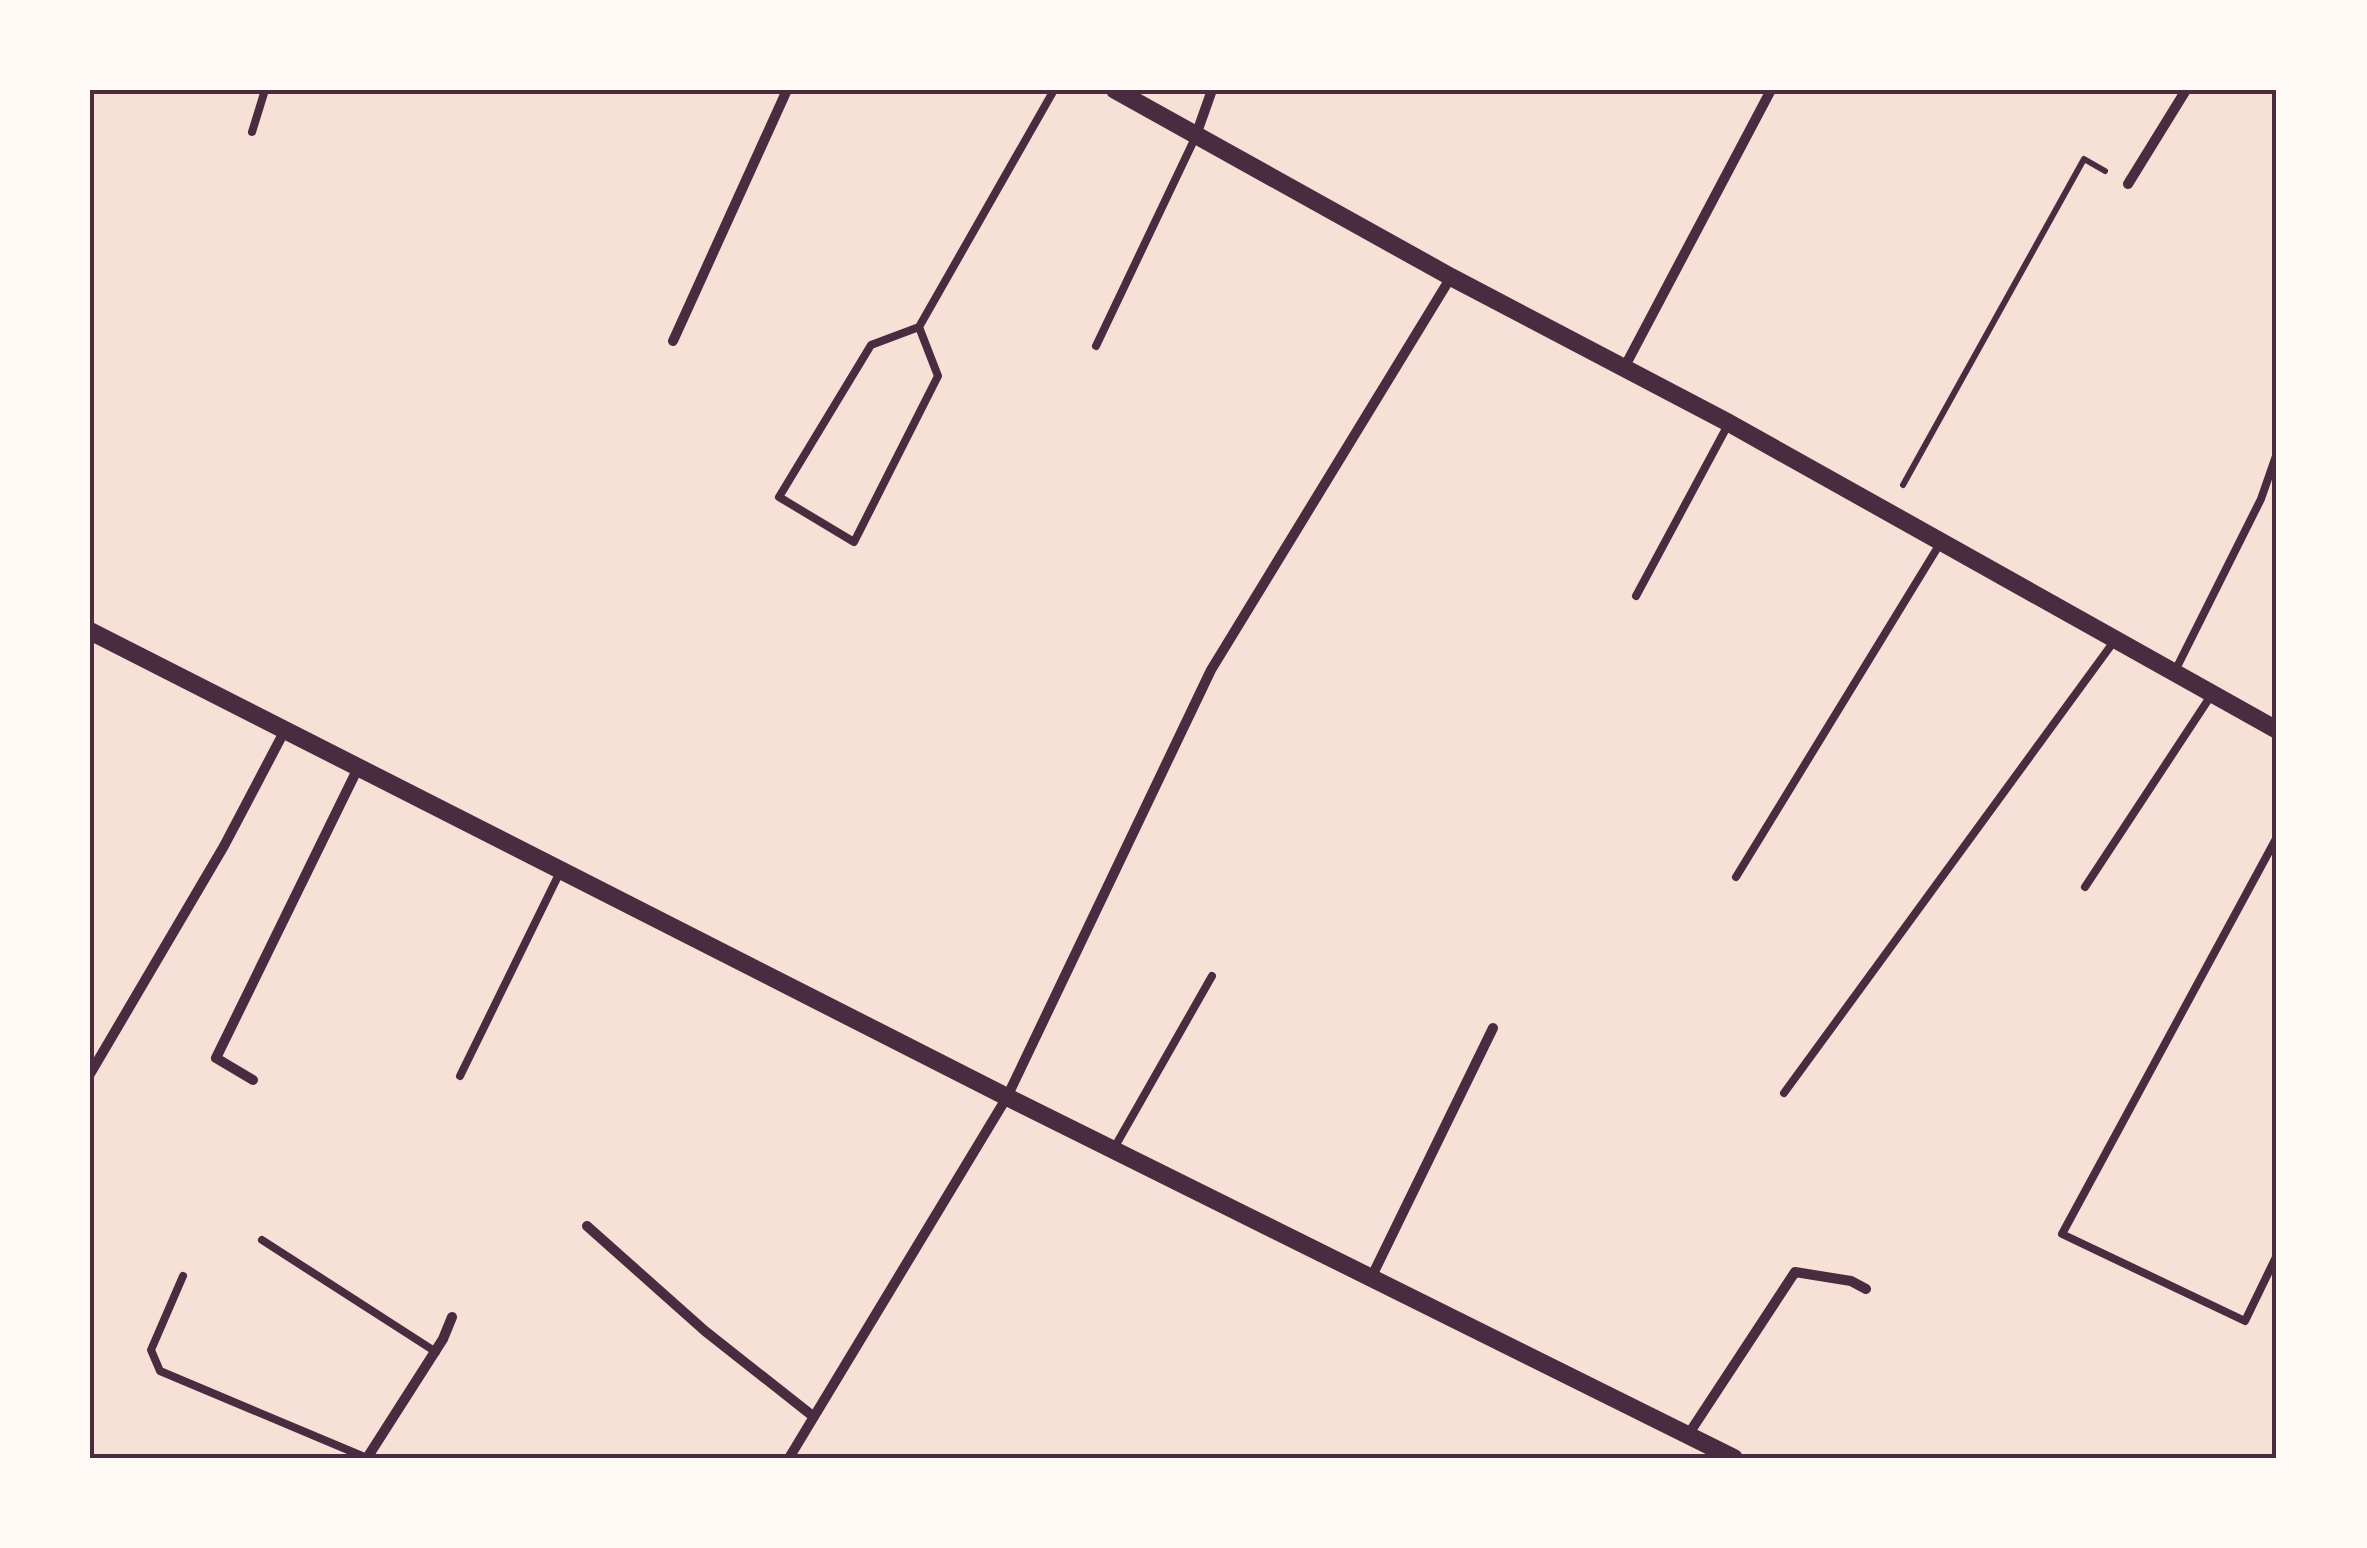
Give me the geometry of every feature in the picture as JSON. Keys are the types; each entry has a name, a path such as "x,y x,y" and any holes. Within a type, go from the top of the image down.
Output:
{"street":[{"path":"673,342 787,90"},
{"path":"1115,90 1451,277 1729,423 2277,730"},
{"path":"1196,135 1212,90"},
{"path":"1624,368 1771,90"},
{"path":"2128,184 2186,90"},
{"path":"789,1458 1008,1098 1211,670 1451,277"},
{"path":"90,631 1008,1098 1734,1458"},
{"path":"90,1074 224,846 284,730"},
{"path":"254,1080 216,1058 358,768"},
{"path":"1371,1278 1493,1028"},
{"path":"588,1226 705,1331 814,1417"},
{"path":"1688,1435 1796,1272 1852,1281 1866,1289"},
{"path":"367,1458 436,1352 452,1317"}],"lane":[{"path":"252,132 266,90"},
{"path":"918,327 938,376 854,542 779,497 870,345 918,327 1054,90"},
{"path":"1096,346 1196,135"},
{"path":"1636,596 1729,423"},
{"path":"2174,672 2261,499 2277,454"},
{"path":"1736,877 1941,542"},
{"path":"1784,1093 2115,640"},
{"path":"2085,886 2212,694"},
{"path":"2277,837 2062,1234 2244,1321 2277,1256"},
{"path":"460,1076 561,870"},
{"path":"1114,1150 1212,976"},
{"path":"262,1240 436,1352"},
{"path":"183,1276 150,1350 160,1370 367,1458"}],"path":[{"path":"1888,512 2084,159"}]}
